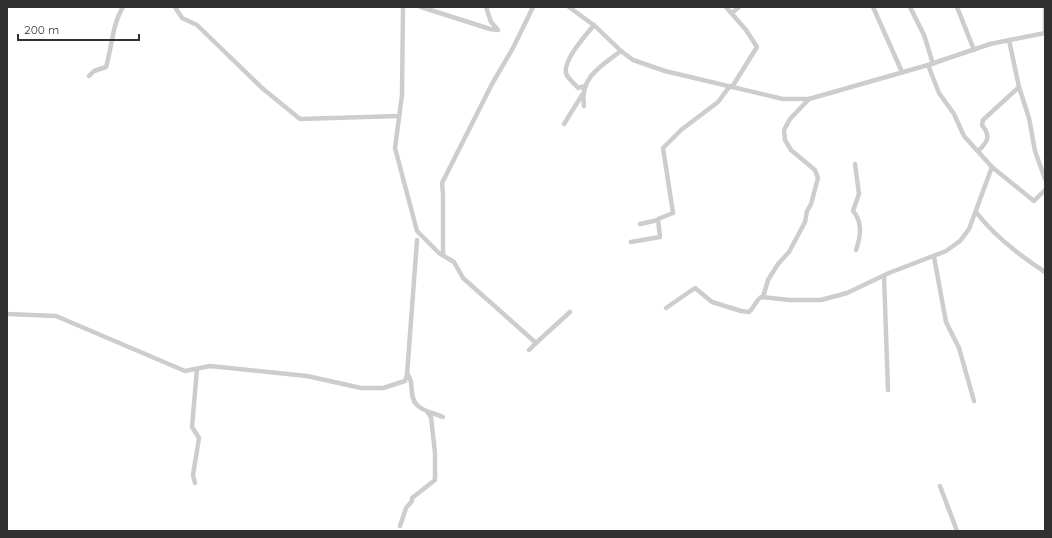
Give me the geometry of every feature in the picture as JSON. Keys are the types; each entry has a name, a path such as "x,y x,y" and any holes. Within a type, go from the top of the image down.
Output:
{"street":[{"path":"89,76 94,71 106,67 114,30 123,7"},
{"path":"175,7 182,18 197,24 262,88 300,119 399,116"},
{"path":"403,7 402,96 395,148 417,231 442,255 454,262 464,278 536,343"},
{"path":"420,7 490,30 498,30 491,22 486,7"},
{"path":"442,255 442,183 452,160 484,102 492,84 513,48 533,7"},
{"path":"569,7 594,25 621,51 634,60 665,71 783,99 809,99 1009,40 1045,33 1045,9"},
{"path":"640,224 672,215 673,211 663,148 681,130 718,102 731,87 756,46 746,30 726,7"},
{"path":"732,13 739,7"},
{"path":"873,7 902,72"},
{"path":"910,7 924,35 939,93 954,114 964,136 992,167 1034,201 1045,190"},
{"path":"957,7 974,50"},
{"path":"586,86 578,88 566,72 567,64 578,45 594,25"},
{"path":"1009,40 1019,88 1029,118 1035,151 1045,179"},
{"path":"564,124 596,69 621,51"},
{"path":"978,151 985,145 988,136 988,131 982,125 983,120 1019,88"},
{"path":"582,94 584,106"},
{"path":"763,297 768,280 778,264 789,252 805,222 807,210 811,204 818,178 815,170 791,150 785,140 784,130 790,119 809,99"},
{"path":"855,164 859,194 853,211 860,223 859,241 856,250"},
{"path":"666,308 695,288 712,302 749,312 754,308 757,300 763,297 789,300 821,300 847,293 884,276 934,257 960,241 969,229 992,167"},
{"path":"976,212 986,226 1004,242 1045,272"},
{"path":"631,242 660,237 658,220"},
{"path":"7,314 56,316 185,371 210,366 307,376 361,388 383,388 405,381 417,240"},
{"path":"934,257 946,322 959,348 974,401"},
{"path":"884,276 888,390"},
{"path":"529,350 570,312"},
{"path":"195,483 193,475 199,438 192,427 192,408 196,387 197,369"},
{"path":"406,375 408,373 410,378 413,399 416,405 428,413 443,417"},
{"path":"400,526 406,508 412,501 412,498 435,480 435,453 431,417 428,413"},
{"path":"940,486 957,531"}]}
